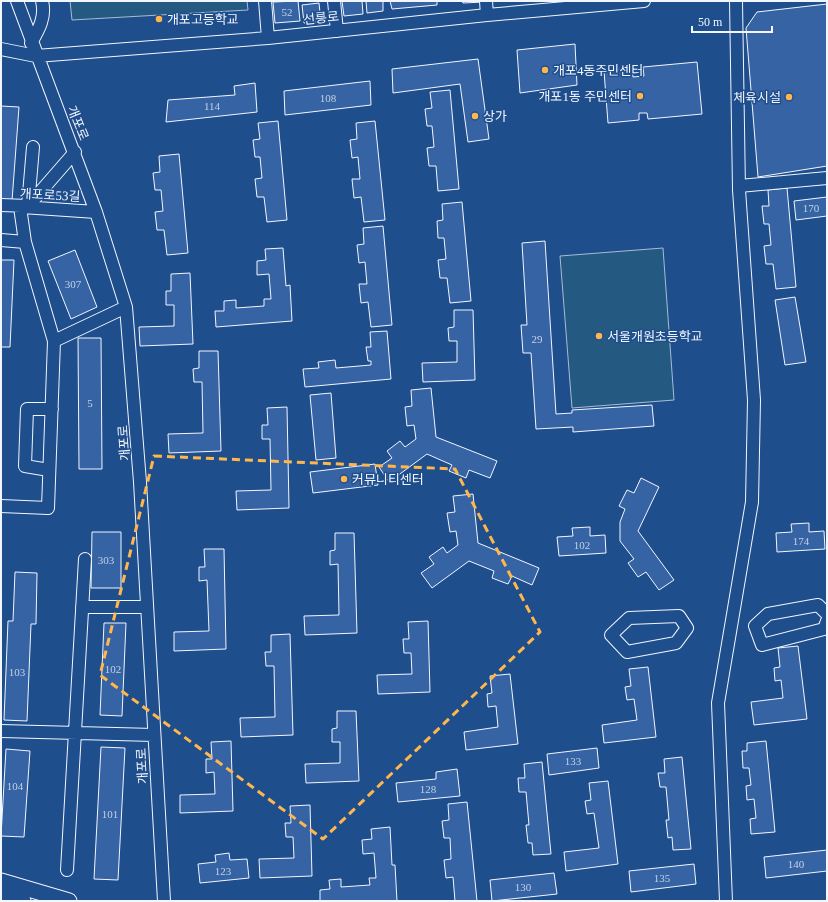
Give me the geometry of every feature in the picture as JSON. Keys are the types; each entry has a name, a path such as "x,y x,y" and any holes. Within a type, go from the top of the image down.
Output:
{"main road":[{"path":"1,881 28,896"},
{"path":"1,894 69,901"}],"street":[{"name":"개포로","path":"17,1 31,43 75,152 126,307 140,474 164,901"},
{"path":"31,43 43,20 45,9 42,1"},
{"path":"265,1 268,38"},
{"path":"334,1 337,31"},
{"path":"486,1 487,15"},
{"name":"선릉로","path":"1,49 36,56 268,38 487,15 644,1"},
{"path":"726,901 718,703 752,502 754,400 739,186 736,1"},
{"path":"1,506 48,508 54,341 25,242 24,207 33,147"},
{"path":"24,207 75,152"},
{"path":"739,186 827,178"},
{"name":"개포로53길","path":"1,206 96,212"},
{"path":"1,240 25,242"},
{"path":"54,341 126,307"},
{"path":"49,470 25,466 27,409 52,409"},
{"path":"67,870 85,559"},
{"path":"827,614 818,605 768,614 755,626 762,645 824,629 827,621"},
{"path":"82,607 147,607"},
{"path":"679,616 687,628 676,643 627,652 611,635 629,618 679,616"},
{"path":"1,731 154,735"},
{"path":"1,873 28,896"}],"highlighted area":[{"path":"154,456 455,469 540,632 323,839 100,675"}],"shaded area":[{"path":"70,1 247,1 248,10 72,20"},
{"path":"663,248 674,400 572,408 560,256"}],"building":[{"path":"298,1 300,21 275,23 273,2"},
{"path":"342,1 362,1 363,14 344,16"},
{"path":"366,1 383,1 383,11 367,13"},
{"path":"390,1 437,1 437,5 392,9"},
{"path":"462,1 484,1 484,2 463,3"},
{"path":"319,3 321,22 304,23 302,5"},
{"name":"체육시설","path":"827,4 827,166 758,177 746,28 757,12"},
{"path":"575,44 577,85 520,93 517,50"},
{"name":"상가","path":"478,59 489,139 468,142 460,84 393,93 392,69"},
{"path":"697,62 702,114 648,119 647,113 639,113 639,120 608,123 604,71 632,68 633,77 644,76 643,67"},
{"path":"370,81 371,105 285,115 284,91"},
{"path":"255,83 257,112 166,122 168,100 235,95 234,86"},
{"path":"450,90 459,189 438,191 436,166 429,166 427,148 434,147 432,126 427,126 425,109 432,108 430,92"},
{"path":"1,106 19,107 12,201 1,200"},
{"path":"278,121 287,220 267,222 264,197 257,197 255,179 262,178 260,157 255,157 253,140 260,139 258,123"},
{"path":"375,121 385,220 364,222 361,197 354,198 352,179 360,179 358,157 352,158 350,140 357,139 356,123"},
{"path":"179,154 188,253 167,255 164,230 157,230 155,212 163,211 161,190 155,190 153,173 160,172 159,156"},
{"path":"787,188 796,287 776,289 773,264 766,264 764,246 771,245 769,224 764,224 762,206 769,206 768,190"},
{"path":"827,197 827,216 796,220 794,201"},
{"path":"462,202 471,301 450,303 447,278 440,278 438,260 446,259 444,238 438,238 437,221 443,220 442,204"},
{"path":"383,226 392,325 371,327 368,302 361,303 359,284 367,284 365,262 359,263 357,245 364,244 363,228"},
{"path":"545,241 556,414 572,413 572,410 652,405 654,426 573,432 573,427 536,429 531,353 523,353 521,325 527,325 522,243"},
{"path":"283,248 286,286 290,285 292,321 216,327 215,311 224,311 224,301 236,300 236,308 264,306 264,299 271,299 269,274 257,275 257,261 266,260 265,249"},
{"path":"75,250 97,307 71,319 48,261"},
{"path":"1,260 14,260 10,347 1,347"},
{"path":"190,273 193,344 140,346 139,327 174,326 174,305 166,305 166,291 171,291 171,274"},
{"path":"795,297 806,362 785,365 775,300"},
{"path":"454,310 473,310 475,380 423,382 422,363 457,362 457,341 449,341 448,328 454,327"},
{"path":"387,331 391,379 305,387 303,369 319,368 318,362 335,360 336,368 371,365 371,361 368,361 366,347 371,347 370,332"},
{"path":"78,338 101,338 102,469 79,469"},
{"path":"199,351 218,351 221,451 169,453 168,434 203,433 202,382 194,382 193,369 199,368"},
{"path":"431,388 436,437 497,461 490,478 469,470 466,478 449,471 452,465 427,454 389,482 379,467 392,458 387,451 400,441 405,447 416,439 414,425 407,426 405,407 412,406 411,390"},
{"path":"331,393 336,458 316,460 310,395"},
{"path":"287,407 289,508 237,510 236,491 271,490 270,439 262,439 262,425 268,425 267,408"},
{"name":"커뮤니티센터","path":"375,464 378,485 313,493 310,472"},
{"path":"641,478 659,487 638,531 674,580 659,590 646,572 638,577 628,563 634,559 620,541 620,522 625,509 619,506 627,490 634,493"},
{"path":"473,494 478,543 539,568 532,585 512,576 508,584 492,578 494,571 469,561 432,588 421,573 434,564 429,557 443,547 447,553 458,545 456,531 450,532 447,513 455,512 453,496"},
{"path":"809,523 809,532 824,531 825,549 777,552 776,533 792,532 791,524"},
{"path":"590,527 590,536 605,535 606,553 559,556 557,537 573,536 572,528"},
{"path":"92,532 121,532 121,588 91,588"},
{"path":"335,533 354,533 357,633 305,635 304,616 339,615 338,564 330,565 330,551 335,550"},
{"path":"204,549 224,549 226,649 174,651 174,632 209,631 207,580 199,581 199,567 205,567"},
{"path":"15,572 37,573 36,624 31,624 27,721 4,720 8,621 13,621"},
{"path":"428,621 430,692 378,694 377,675 412,674 411,653 404,653 403,639 409,639 408,622"},
{"path":"104,623 126,623 122,716 100,715"},
{"path":"290,634 293,735 241,737 240,718 275,717 274,666 266,666 265,652 271,652 271,635"},
{"path":"798,646 807,719 754,725 751,702 783,698 781,680 775,681 774,668 780,667 778,648"},
{"path":"648,667 656,737 604,743 602,725 637,720 634,699 627,700 625,687 631,686 629,669"},
{"path":"510,674 518,744 466,750 464,732 498,727 496,706 488,707 487,694 492,693 490,676"},
{"path":"337,711 356,711 359,781 306,783 305,764 340,763 340,742 332,742 332,729 337,728"},
{"path":"231,741 233,811 180,813 180,795 215,794 214,772 206,773 206,759 212,759 211,742"},
{"path":"766,741 775,832 751,834 750,819 756,818 754,799 747,800 746,786 751,785 749,768 743,768 742,751 747,751 747,743"},
{"path":"101,747 125,748 118,880 94,879"},
{"path":"597,748 599,768 549,775 547,754"},
{"path":"6,749 30,751 24,837 1,836"},
{"path":"682,757 691,849 673,850 672,837 668,838 666,820 669,820 666,787 660,787 658,773 665,773 664,759"},
{"path":"542,762 551,854 533,855 532,843 528,843 526,825 529,825 526,792 519,792 518,778 525,778 524,764"},
{"path":"457,769 460,796 398,802 396,783 436,779 436,772"},
{"path":"608,781 618,864 566,871 564,852 599,848 594,813 587,814 585,801 591,800 589,783"},
{"path":"467,802 477,901 455,901 453,877 446,878 444,860 451,859 450,838 444,838 442,821 449,820 448,804"},
{"path":"310,805 312,876 260,878 259,859 294,858 293,837 286,837 285,823 291,823 290,806"},
{"path":"390,827 392,865 395,865 397,901 320,901 320,890 330,889 329,880 341,879 341,887 370,885 369,878 376,878 374,853 363,854 362,840 372,839 371,829"},
{"path":"827,850 827,871 766,878 764,857"},
{"path":"229,853 230,860 247,859 249,878 200,883 198,864 216,862 215,855"},
{"path":"694,864 696,884 631,892 629,871"},
{"path":"554,873 557,894 492,901 490,880"}],"place":[{"name":"개포고등학교","path":"159,19"},
{"name":"개포4동주민센터","path":"545,70"},
{"name":"개포1동 주민센터","path":"640,96"},
{"name":"체육시설","path":"789,97"},
{"name":"상가","path":"475,116"},
{"name":"서울개원초등학교","path":"599,336"},
{"name":"커뮤니티센터","path":"344,479"}]}
